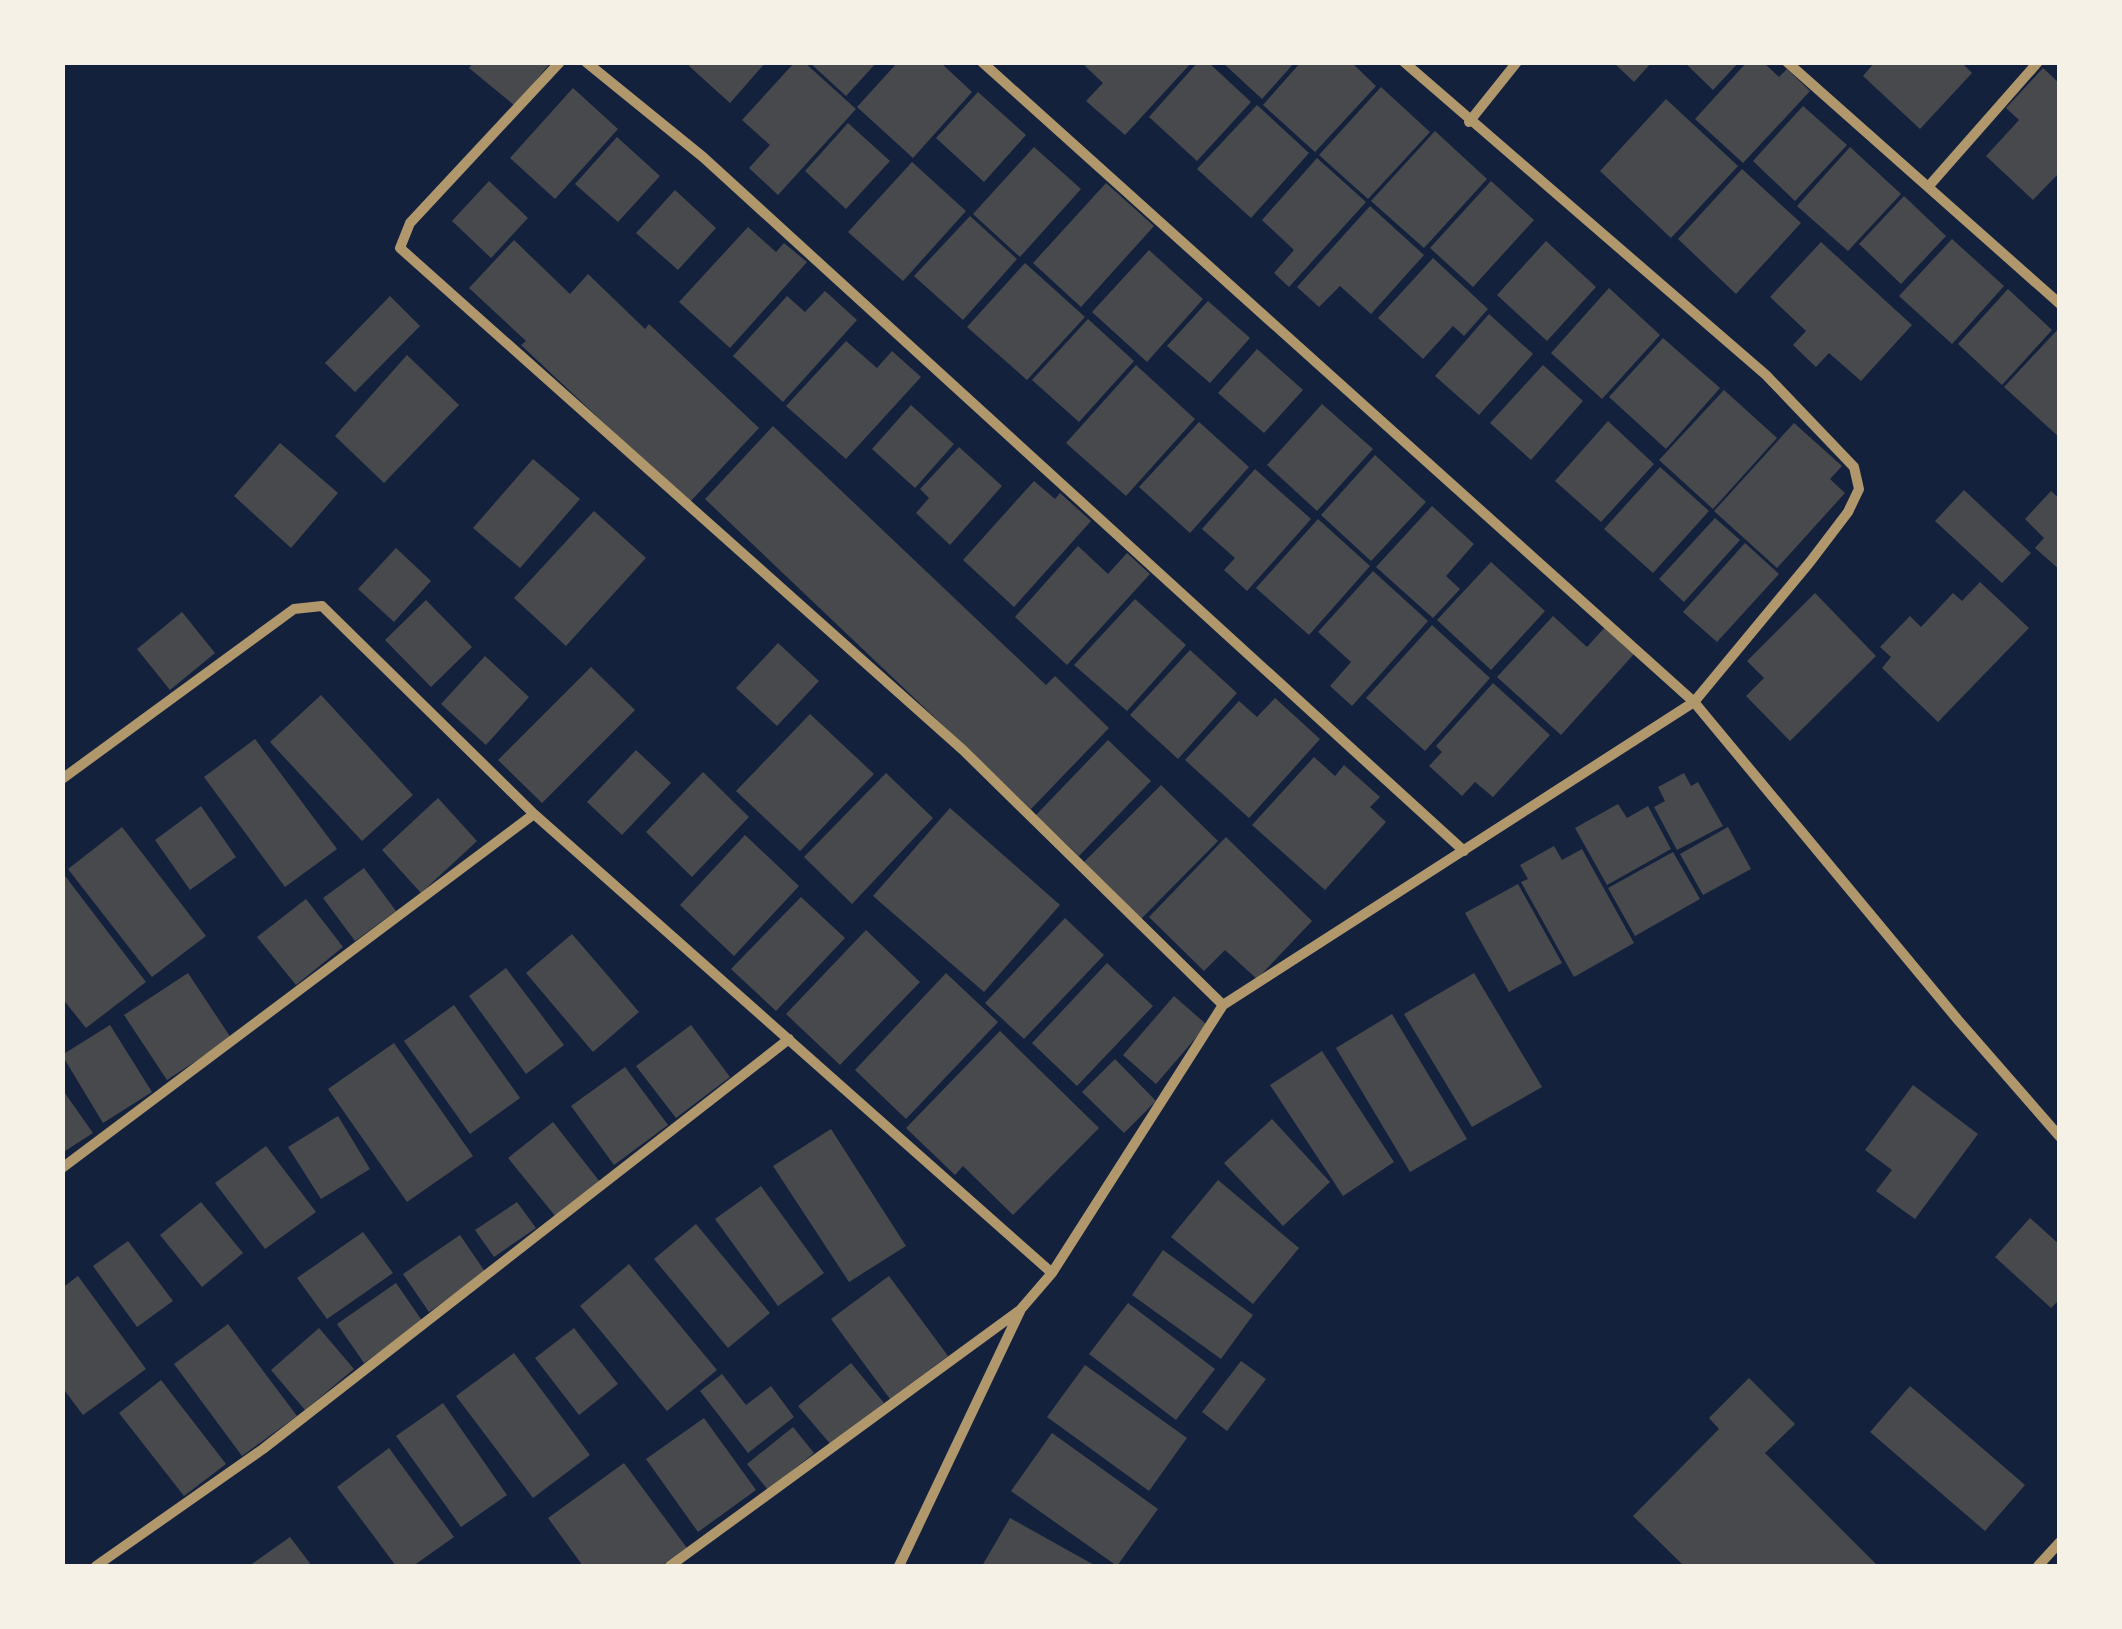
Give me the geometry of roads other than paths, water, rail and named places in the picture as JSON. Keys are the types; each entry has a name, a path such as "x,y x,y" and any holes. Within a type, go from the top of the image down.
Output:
{"street":[{"path":"560,62 410,223 400,248 962,750 1222,1005"},
{"path":"586,62 703,157 1464,851"},
{"path":"982,62 1694,702 2060,1137"},
{"path":"670,1566 1021,1309 1052,1273 1222,1005 1694,702 1848,512 1859,489 1854,466 1766,375 1404,62"},
{"path":"1470,122 1517,62"},
{"path":"1787,62 2060,304"},
{"path":"1928,188 2038,62"},
{"path":"62,779 294,609 322,606 534,814 1052,1273"},
{"path":"62,1168 534,814"},
{"path":"96,1566 263,1449 789,1039"},
{"path":"899,1566 1021,1309"},
{"path":"2038,1566 2060,1542"}]}
